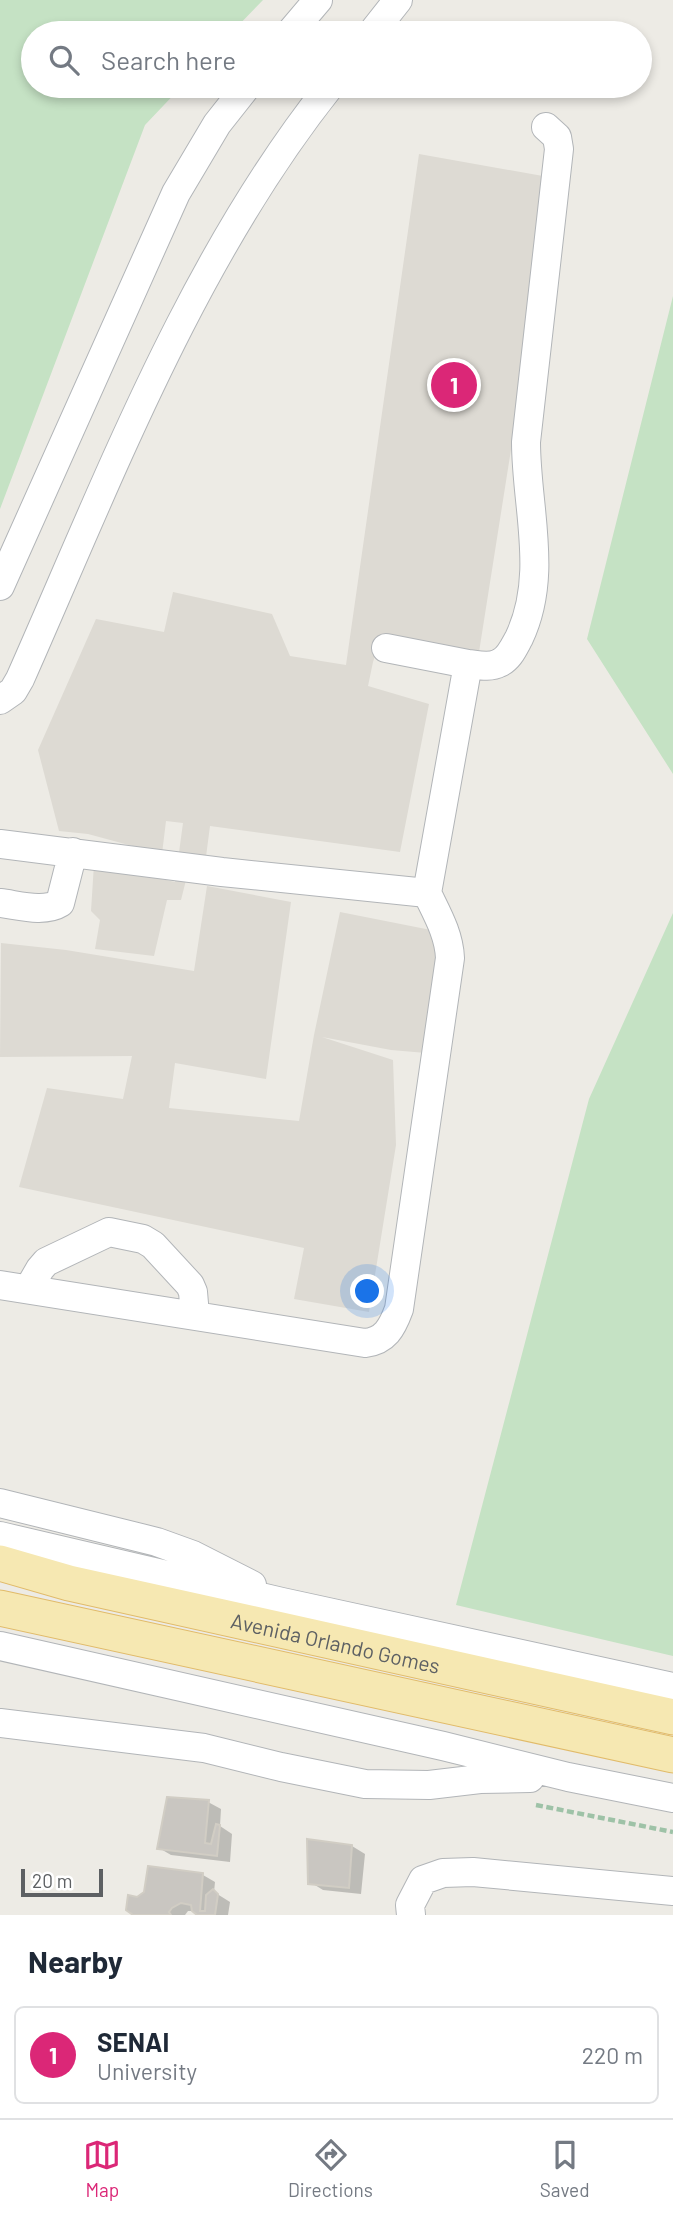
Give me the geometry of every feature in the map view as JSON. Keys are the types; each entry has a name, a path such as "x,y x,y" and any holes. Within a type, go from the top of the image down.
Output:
{"main road":[{"name":"Avenida Orlando Gomes","path":"0,1563 69,1583 673,1717"},
{"name":"Avenida Orlando Gomes","path":"0,1608 673,1755"}],"street":[{"path":"300,21 318,0"},
{"path":"381,21 398,0"},
{"path":"0,586 176,193 217,124 238,98"},
{"path":"0,700 13,691 20,679 179,327 263,176 321,98"},
{"path":"386,648 485,666 500,663 513,651 525,625 535,578 526,442 559,149 557,137 546,127"},
{"path":"0,1285 365,1343 376,1342 386,1335 398,1310 450,958 450,944 427,893 467,664"},
{"path":"0,844 222,872 427,893"},
{"path":"0,903 53,908 60,903 73,852"},
{"path":"29,1288 46,1262 109,1232 143,1238 153,1245 190,1285 195,1315"},
{"path":"0,1503 157,1542 232,1573 282,1602"},
{"name":"Avenida Orlando Gomes","path":"0,1536 282,1602 673,1687"},
{"path":"0,1646 443,1746 568,1777 673,1798"},
{"path":"0,1723 204,1748 365,1784 429,1785 480,1779 568,1777"},
{"path":"411,1915 410,1905 423,1880 443,1873 473,1872 673,1891"}],"shaded area":[{"path":"419,154 554,178 479,652 382,635 373,662 368,686 429,704 400,852 210,826 204,872 188,872 181,900 167,900 154,956 95,949 100,920 91,911 94,864 175,882 183,823 166,821 162,854 88,834 59,831 38,750 96,619 164,632 173,592 272,614 290,656 346,665"},
{"path":"207,886 291,902 266,1079 175,1063 169,1108 299,1121 340,912 441,932 426,1053 391,1050 322,1037 393,1060 396,1145 369,1312 294,1299 304,1248 19,1187 47,1088 123,1099 132,1056 0,1057 1,943 66,950 194,971"}],"green space":[{"path":"0,0 263,0 243,21 21,21 21,98 171,98 145,125 0,509"},
{"path":"673,296 673,774 587,639"},
{"path":"673,913 673,1656 456,1605 589,1099"}],"building":[{"path":"167,1797 209,1800 205,1843 211,1844 216,1824 220,1825 217,1856 157,1849"},
{"path":"307,1839 352,1845 349,1888 308,1884"},
{"path":"148,1866 203,1873 200,1911 205,1911 206,1895 213,1889 218,1894 215,1915 197,1915 192,1911 191,1905 181,1903 172,1908 169,1912 171,1915 133,1915 126,1910 128,1895 137,1897 144,1892"}],"place":[{"name":"SENAI","path":"454,385"}]}
